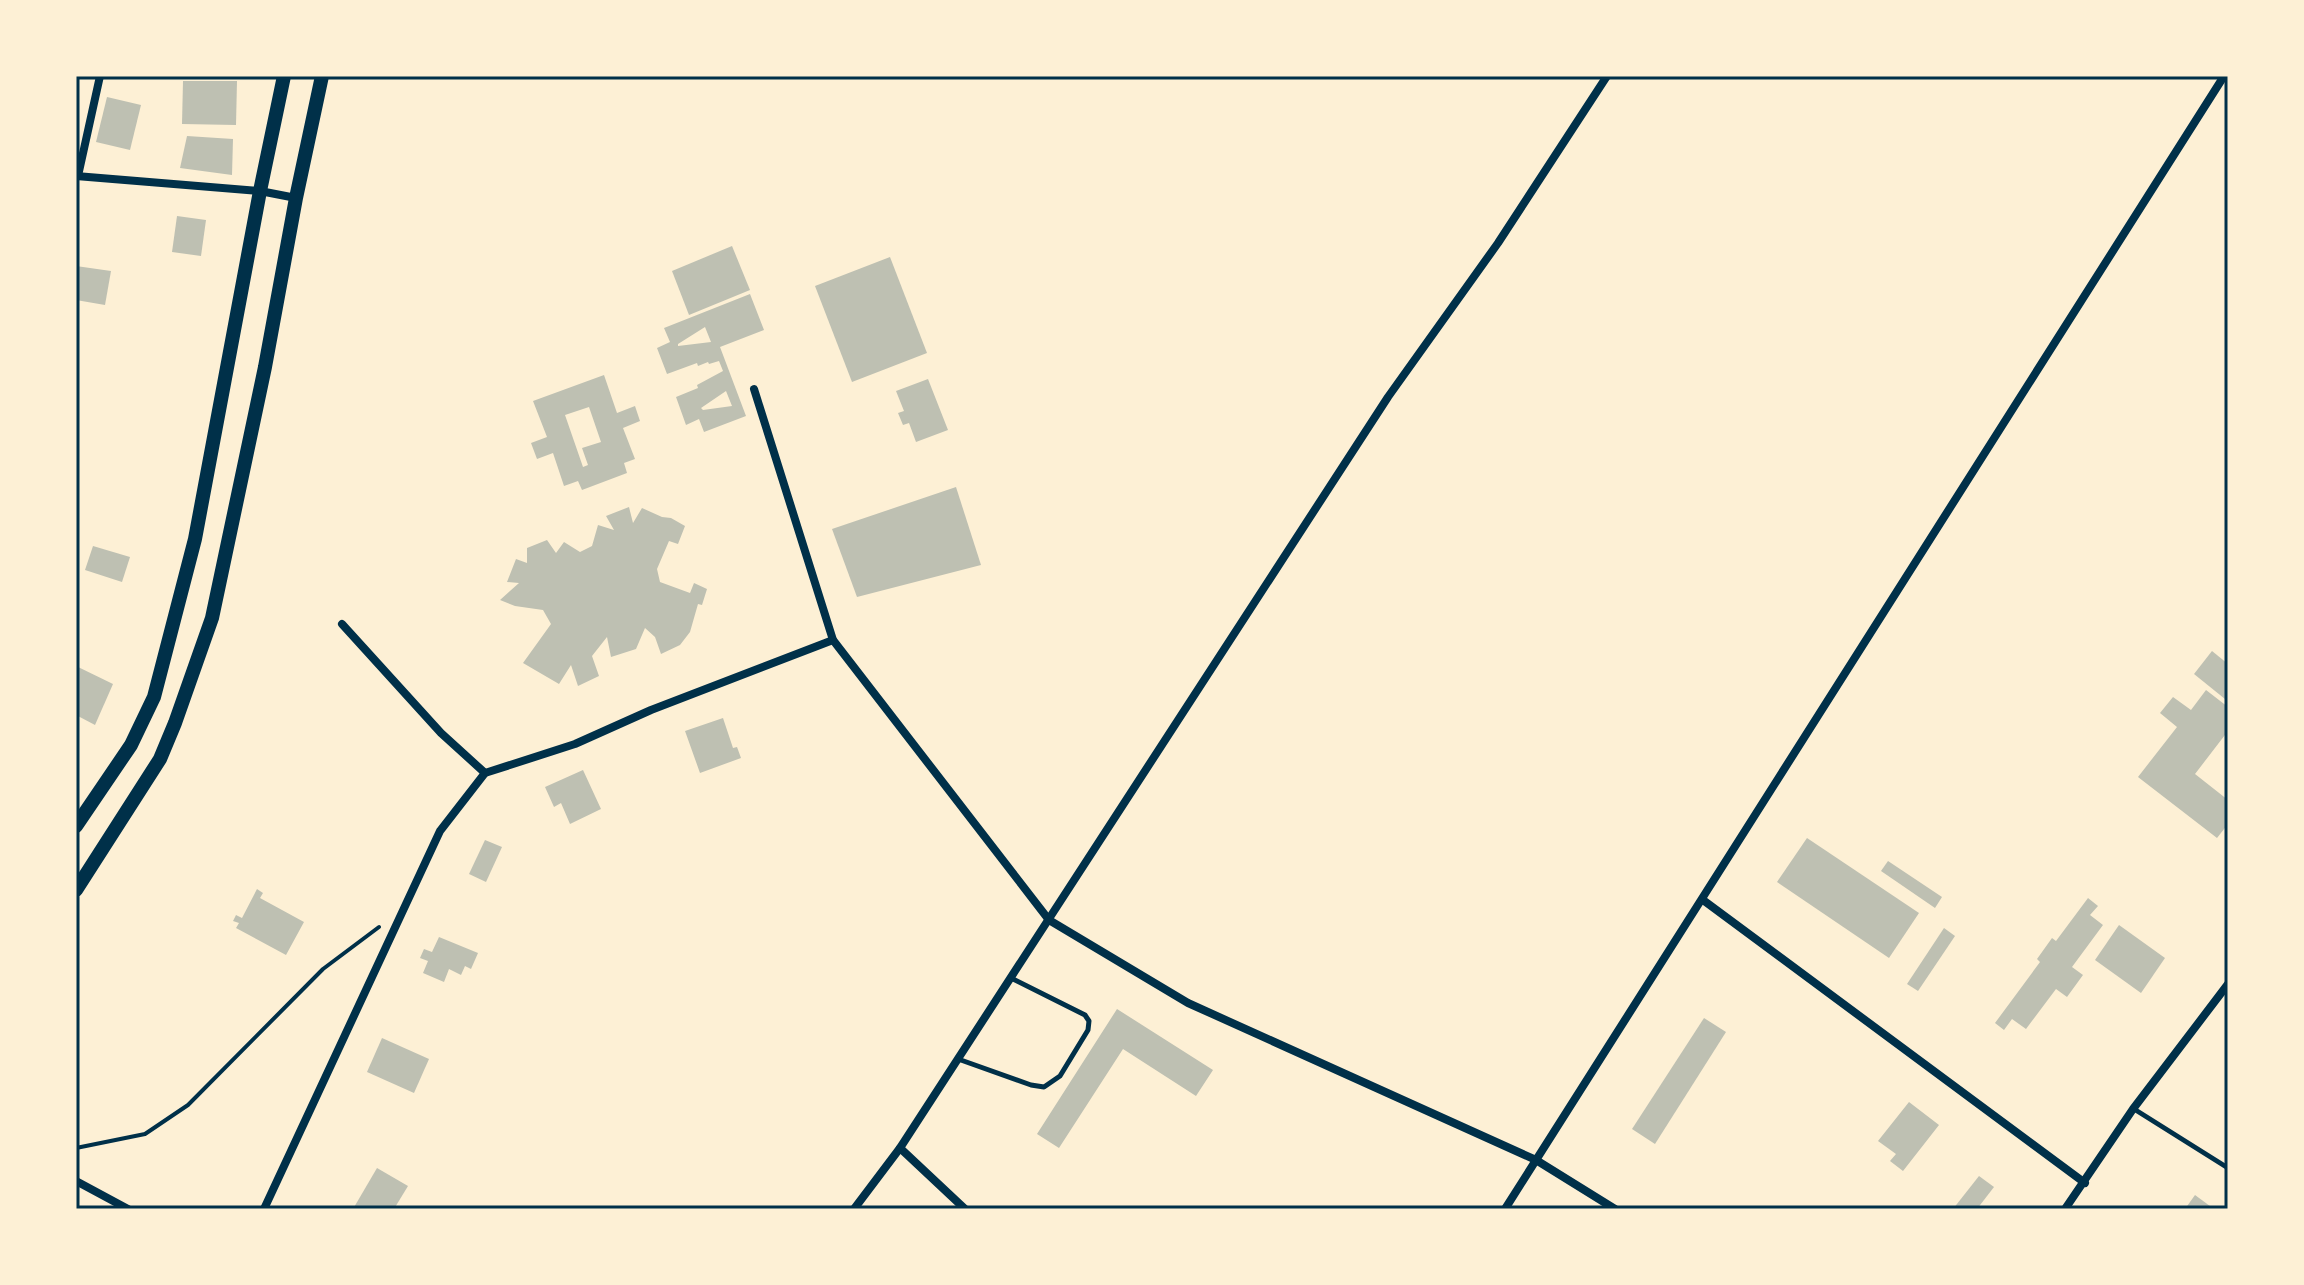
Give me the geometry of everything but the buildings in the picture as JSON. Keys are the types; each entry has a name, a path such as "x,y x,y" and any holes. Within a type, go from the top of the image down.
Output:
{"main road":[{"path":"76,826 131,745 154,697 195,539 284,76"},
{"path":"76,890 160,759 212,618 322,76"}],"street":[{"path":"100,76 77,176 260,191 296,198"},
{"path":"854,1209 900,1148 1388,397 1498,243 1607,76"},
{"path":"1505,1209 2224,76"},
{"path":"754,389 833,640 1049,920 1188,1003 1536,1160 1615,1209"},
{"path":"342,624 441,733 485,773"},
{"path":"264,1209 440,831 485,773 575,744 651,710 833,640"},
{"path":"1703,900 2085,1183"},
{"path":"2065,1209 2133,1109 2228,984"},
{"path":"900,1148 965,1209"},
{"path":"76,1182 128,1209"}],"lane":[{"path":"958,1059 1031,1085 1044,1087 1060,1076 1088,1030 1089,1021 1085,1015 1011,978"},
{"path":"2133,1109 2228,1168"}],"path":[{"path":"76,1148 145,1134 188,1105 323,969 381,926"}]}
